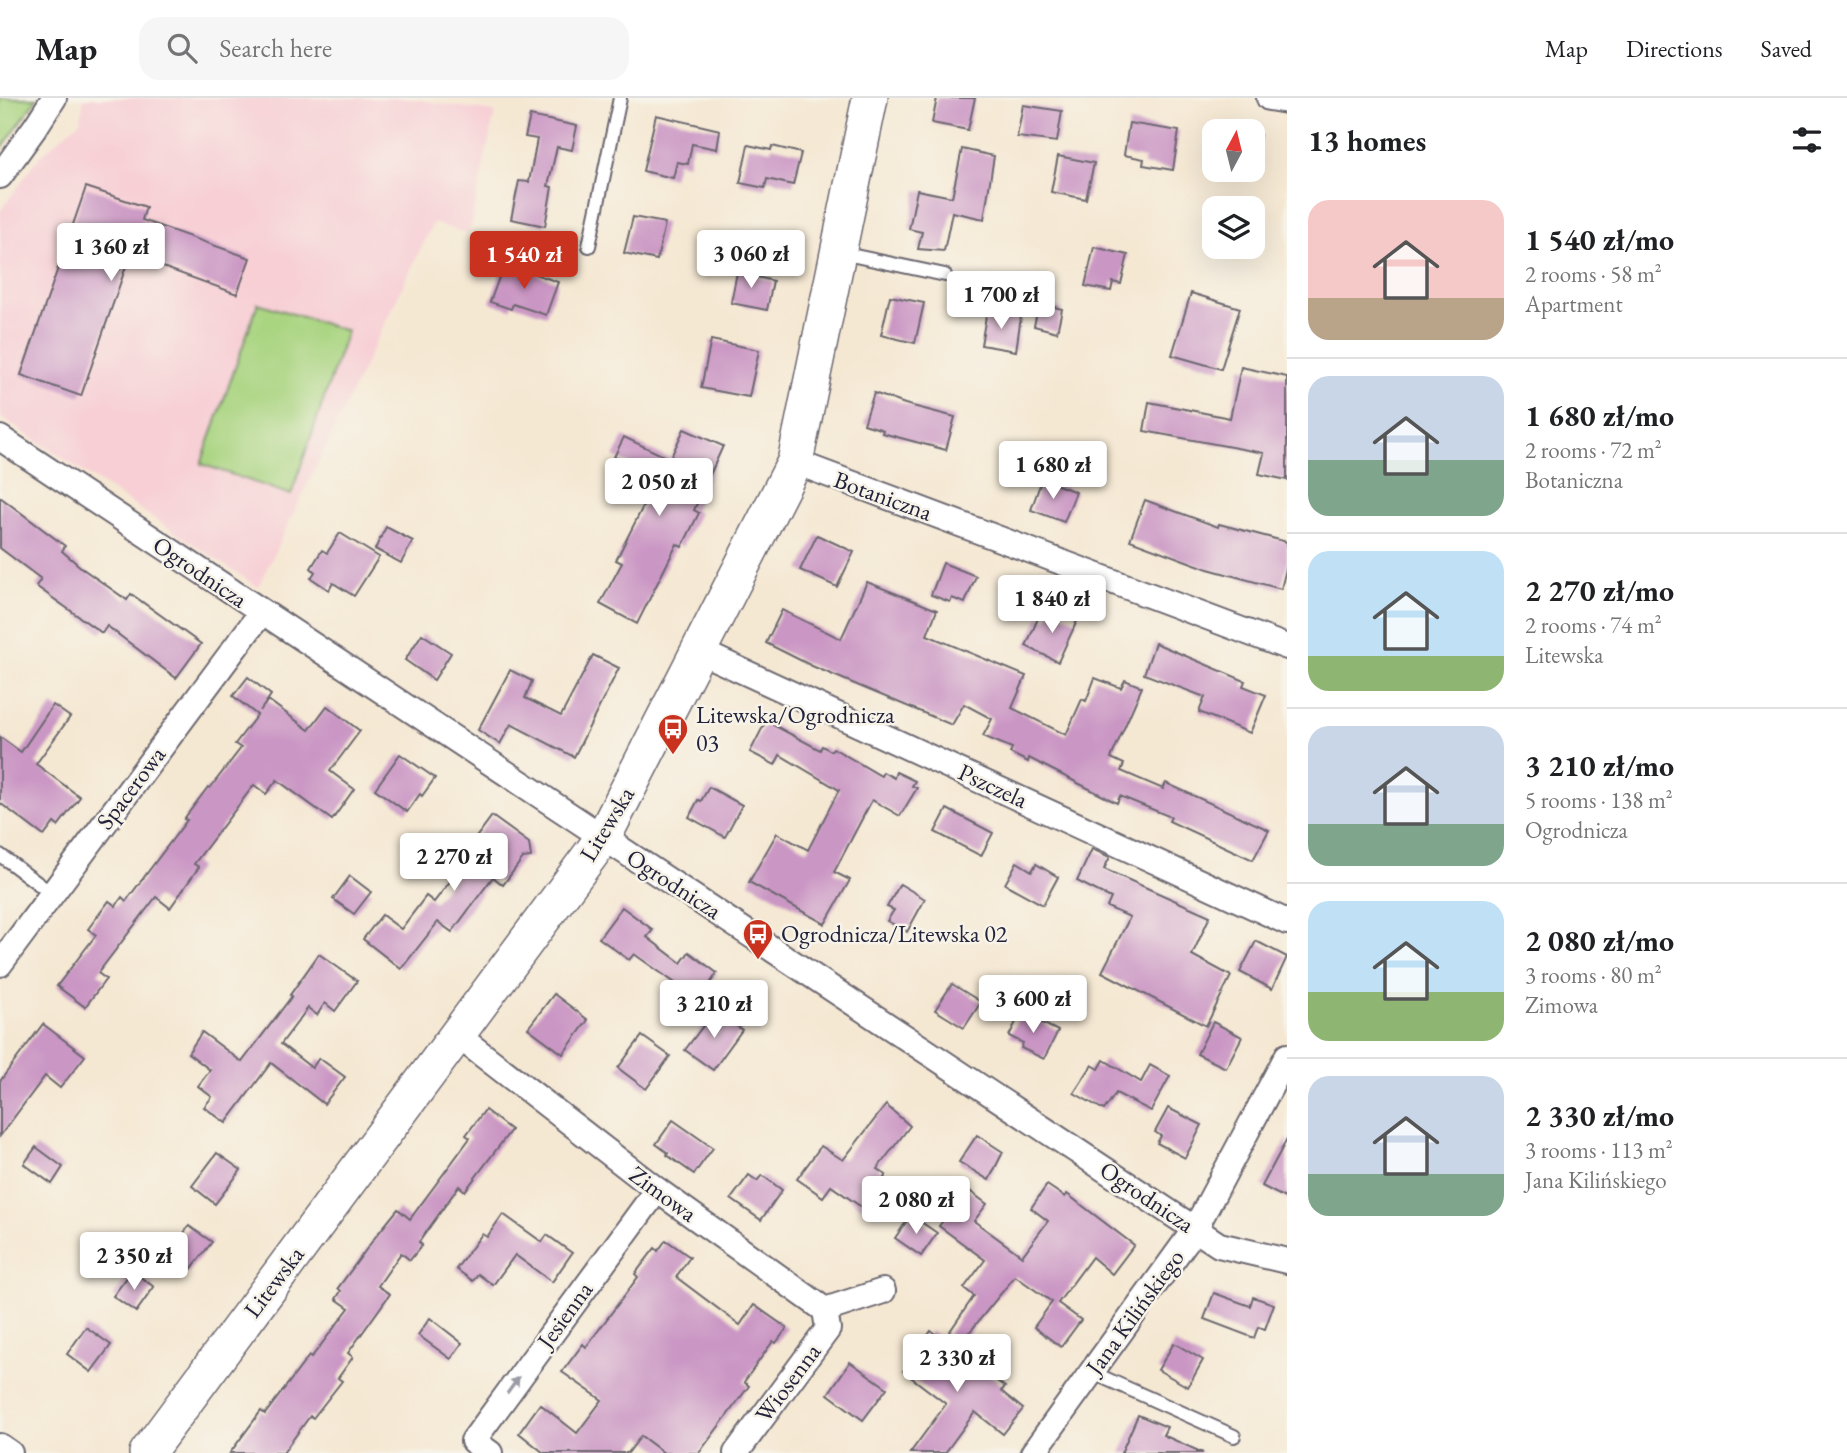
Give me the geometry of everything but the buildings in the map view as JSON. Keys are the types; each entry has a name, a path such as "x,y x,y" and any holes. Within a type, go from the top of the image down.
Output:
{"main road":[{"name":"Litewska","path":"147,1453 603,838 795,463 870,98"}],"street":[{"path":"0,176 37,127 54,98"},
{"path":"1269,98 1287,101"},
{"name":"Ogrodnicza","path":"0,438 1219,1245 1287,1261"},
{"name":"Botaniczna","path":"795,463 1287,647"},
{"name":"Spacerowa","path":"0,964 261,613"},
{"name":"Pszczela","path":"699,651 1287,922"},
{"name":"Zimowa","path":"457,1035 656,1190 825,1310"},
{"name":"Jana Kilińskiego","path":"1033,1453 1195,1229 1287,1056"},
{"name":"Jesienna","path":"481,1447 656,1190"},
{"path":"825,1310 883,1291"},
{"name":"Wiosenna","path":"736,1453 828,1329 825,1310"},
{"path":"0,1446 10,1453"}],"lane":[{"path":"589,246 620,98"},
{"path":"838,253 945,275"},
{"path":"0,855 52,894"},
{"path":"1091,1372 1234,1436"}],"shaded area":[{"path":"84,98 406,98 495,112 469,234 433,223 258,587 0,417 0,211 40,156 80,121"}],"green space":[{"path":"0,98 37,98 0,151"},
{"path":"258,303 347,331 291,495 201,464"}],"place":[{"name":"Litewska/Ogrodnicza 03","path":"673,756"},
{"name":"Ogrodnicza/Litewska 02","path":"758,961"}]}
